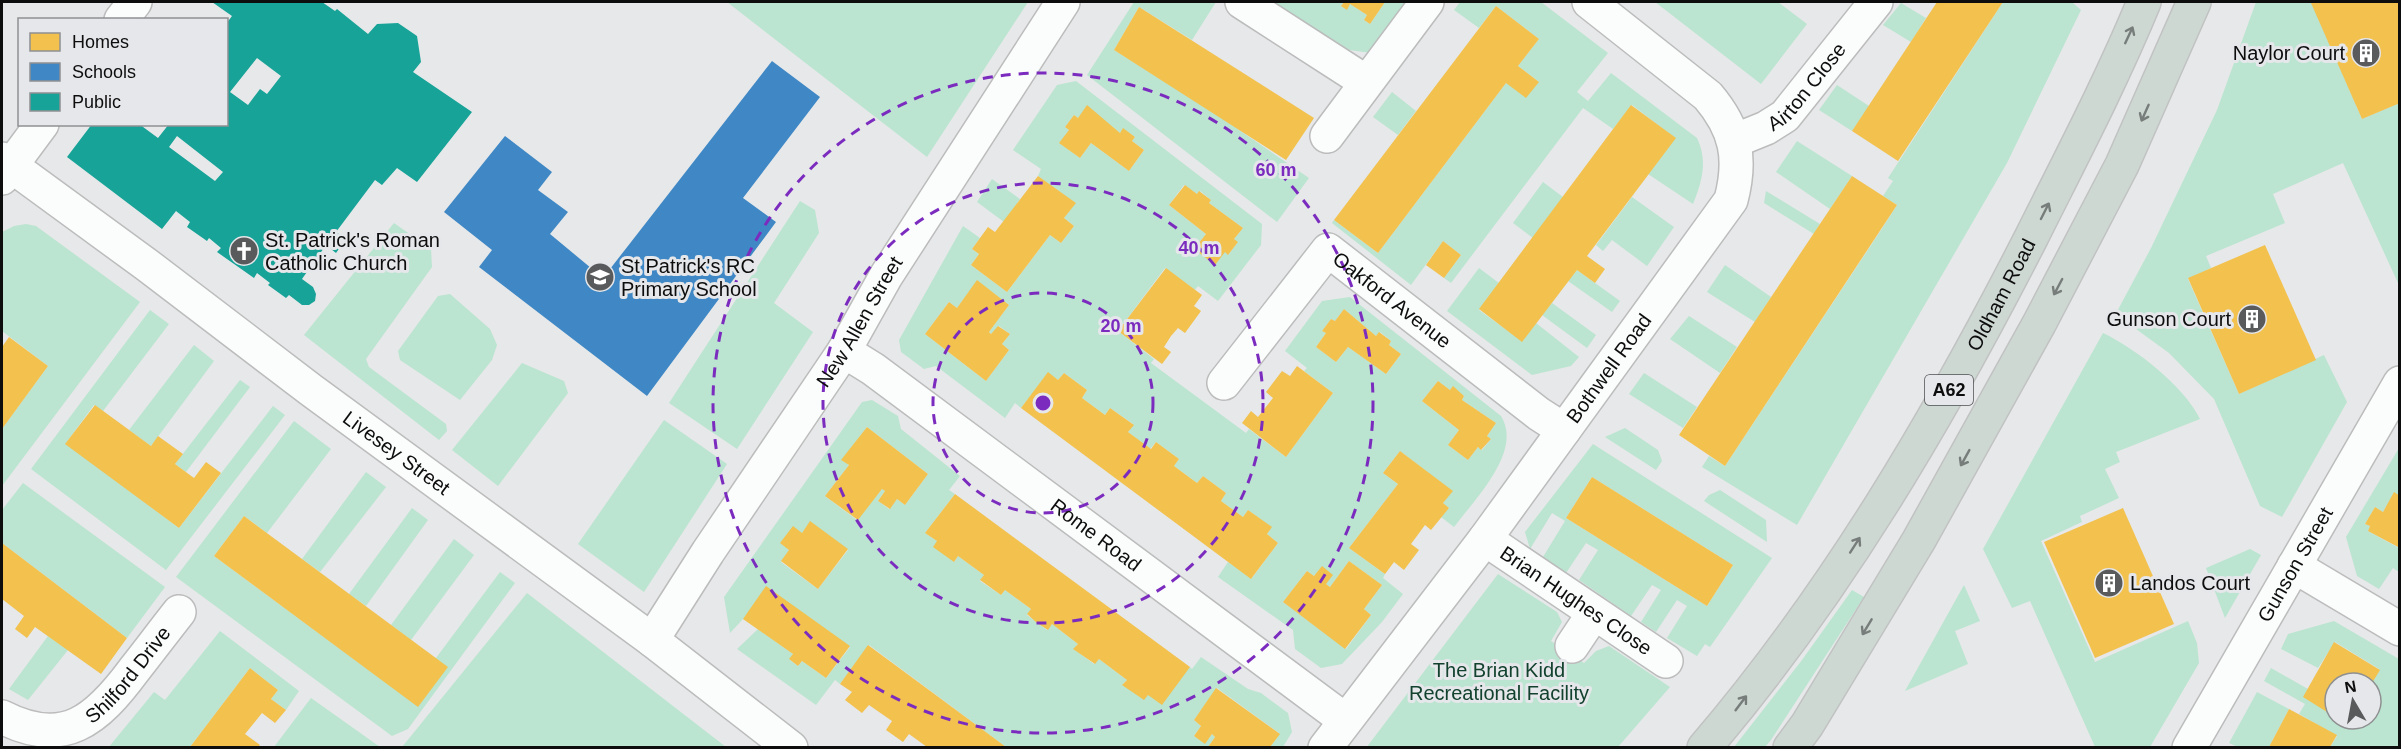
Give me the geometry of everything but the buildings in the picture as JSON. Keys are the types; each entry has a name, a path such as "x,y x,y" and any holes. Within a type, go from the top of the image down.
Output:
{"highway":[{"name":"Oldham Road","path":"1704,747 1737,709 1839,570 1907,464 2006,287 2071,160 2144,2"},
{"name":"A62","path":"1790,747 1807,725 1919,540 2039,324 2122,165 2194,2"}],"street":[{"path":"123,18 135,2"},
{"name":"New Allen Street","path":"652,640 708,552 844,351 886,276 1063,2"},
{"path":"1242,2 1366,82"},
{"path":"1327,136 1427,2"},
{"name":"Bothwell Road","path":"1325,747 1485,539 1731,200 1736,176 1734,141 1726,119 1708,96 1589,2"},
{"name":"Airton Close","path":"1734,141 1766,128 1785,116 1862,6"},
{"path":"5,167 40,126"},
{"name":"Livesey Street","path":"5,167 155,271 311,390 652,640 791,747"},
{"name":"Oakford Avenue","path":"1224,383 1328,250 1539,414 1564,430"},
{"name":"Rome Road","path":"844,351 882,376 1345,720"},
{"name":"Gunson Street","path":"2189,747 2400,383"},
{"name":"Brian Hughes Close","path":"1485,539 1666,661"},
{"path":"2294,567 2400,629"},
{"name":"Shilford Drive","path":"2,717 19,727 41,733 75,729 95,717 117,693 179,612"},
{"path":"1572,646 1594,613"}],"green space":[{"path":"727,2 1028,2 927,157"},
{"path":"1134,2 1216,2 1192,40 1139,7 1114,50 1213,112 1309,178 1277,222 1087,75"},
{"path":"1272,2 1344,2 1341,6 1347,9 1350,4 1367,15 1364,20 1370,24 1385,2 1413,2 1371,53 1349,50"},
{"path":"1460,2 1541,2 1608,53 1577,92 1588,101 1611,73 1697,138 1703,163 1699,188 1693,204 1648,174 1675,138 1632,105 1613,129 1583,108 1451,283 1444,278 1461,255 1443,241 1411,285 1332,223 1334,220 1378,253 1506,83 1538,81 1518,66 1539,39 1496,6 1479,28 1454,10"},
{"path":"1655,2 1778,2 1807,24 1761,84"},
{"path":"2003,2 2073,2 2081,10 2007,163 1797,525 1702,467 1709,456 1725,466 1881,230 1897,205 1883,196 1893,181 1888,178"},
{"path":"2256,2 2316,2 2312,3 2362,119 2399,103 2398,283 2343,163 2273,194 2285,223 2206,256 2211,268 2188,279 2239,394 2324,355 2347,402 2282,517 2260,506 2214,399 2169,353 2136,329 2113,319 2151,248 2217,110"},
{"path":"1901,3 1926,18 1911,42 1883,25"},
{"path":"1076,81 1262,224 1261,245 1218,301 1198,286 1195,290 1165,268 1118,331 1154,359 1151,363 1246,433 1249,429 1286,457 1333,393 1304,371 1307,368 1285,351 1322,301 1350,297 1501,416 1506,430 1506,444 1501,459 1484,489 1454,527 1441,517 1449,508 1443,503 1452,491 1400,451 1383,473 1398,484 1349,548 1385,574 1383,578 1403,594 1382,622 1342,664 1321,668 1295,649 1293,630 1218,577 1228,562 1252,578 1278,543 1267,534 1271,527 1248,510 1243,517 1221,501 1226,493 1203,476 1197,483 1174,466 1179,459 1156,442 1150,449 1128,432 1133,424 1110,408 1105,415 1082,398 1087,390 1064,373 1058,380 1048,373 1021,408 1015,403 1005,418 936,366 924,369 901,352 899,340 963,226 980,238 972,249 979,254 971,265 1007,292 1050,235 1061,243 1074,226 1064,218 1075,203 1038,176 1041,169 1013,150 1057,85","holes":["1087,106 1120,133 1123,129 1135,137 1132,141 1144,150 1129,171 1091,143 1080,158 1060,143 1069,130 1065,127 1074,115 1078,118","1184,185 1197,194 1200,191 1211,200 1209,203 1243,228 1234,239 1237,243 1229,254 1194,249 1206,234 1169,205","977,281 1009,305 989,332 991,334 999,326 1010,334 1002,344 1009,350 986,381 925,334 949,302 957,308","1344,309 1376,336 1380,332 1391,341 1389,345 1401,354 1386,374 1348,347 1336,362 1316,347 1326,333 1322,331 1331,319 1335,321","1438,381 1450,390 1453,387 1464,396 1462,400 1496,423 1487,436 1491,439 1482,450 1478,447 1468,460 1448,445 1459,430 1422,401","1349,561 1382,585 1364,609 1371,615 1346,649 1283,602 1307,571 1314,576 1322,567 1326,584 1330,587"]},
{"path":"1837,85 1869,106 1852,131 1819,110"},
{"path":"1392,92 1416,111 1398,135 1373,117"},
{"path":"1797,141 1852,176 1830,209 1776,172"},
{"path":"992,179 1020,199 1004,222 977,202"},
{"path":"1543,182 1563,197 1533,238 1513,223"},
{"path":"1766,191 1820,224 1814,234 1764,203"},
{"path":"1632,197 1674,227 1647,266 1612,240 1603,251 1596,245"},
{"path":"800,201 815,210 819,233 774,303 813,332 737,449 669,403"},
{"path":"394,223 431,249 432,267 366,359 369,367 446,424 447,431 439,440 304,335"},
{"path":"26,224 36,226 140,302 2,486 2,429 48,366 2,331 2,232 14,226"},
{"path":"1725,265 1771,297 1755,322 1707,292"},
{"path":"1479,268 1499,283 1479,310 1522,341 1536,323 1579,357 1571,366 1532,375 1447,311"},
{"path":"1577,270 1620,301 1612,312 1568,281"},
{"path":"450,294 490,329 497,345 492,360 460,400 400,360 398,351 438,296"},
{"path":"1552,303 1596,335 1587,348 1542,315"},
{"path":"150,310 169,324 103,411 94,405 66,443 179,528 273,406 285,415 166,570 31,469"},
{"path":"1689,316 1737,347 1720,373 1670,339"},
{"path":"2103,333 2158,369 2183,394 2200,419 2116,452 2120,462 2105,469 2119,498 2080,516 2082,522 2041,541 2095,662 2188,621 2197,643 2199,663 2150,747 2095,747 2030,601 2012,608 1983,549"},
{"path":"194,345 214,361 151,446 129,430"},
{"path":"522,363 564,381 568,393 498,486 452,450"},
{"path":"1644,373 1697,407 1683,428 1629,394"},
{"path":"240,380 250,387 186,472 175,464"},
{"path":"872,400 898,416 901,429 960,476 949,490 955,494 925,533 937,541 954,562 958,556 984,575 980,581 1001,595 1005,590 1031,609 1027,615 1047,630 1052,624 1078,644 1074,649 1094,664 1099,659 1127,680 1123,684 1148,695 1190,667 1192,669 1201,657 1248,689 1261,693 1288,713 1292,732 1283,747 1270,747 1279,733 1217,688 1194,720 1201,726 1194,736 1205,743 1212,734 1215,737 1208,747 1006,747 869,645 840,684 835,680 816,705 737,649 758,629 793,654 790,660 798,666 802,661 826,678 850,647 743,619 730,633 724,597 862,402","holes":["867,427 928,474 905,505 897,499 889,509 878,501 885,491 882,489 857,520 825,496 849,465 842,460","810,522 848,550 818,589 781,562 789,550 781,543 802,533"]},
{"path":"664,420 727,464 644,592 578,544"},
{"path":"294,421 331,449 267,533 244,516 214,556 373,673 436,658 500,572 515,583 408,729 392,736 176,577"},
{"path":"1625,428 1658,450 1662,461 1656,470 1605,437"},
{"path":"1593,444 1772,558 1710,647 1705,644 1697,656 1667,638 1687,606 1677,600 1656,632 1641,622 1661,590 1652,585 1631,616 1579,580 1598,550 1586,543 1566,573 1543,557 1565,521 1552,513 1530,549 1525,532","holes":["1592,477 1733,565 1707,606 1566,518"]},
{"path":"2399,448 2399,496 2394,493 2383,512 2375,507 2365,524 2370,526 2368,531 2399,548 2399,572 2393,568 2379,589 2357,576 2346,537"},
{"path":"366,472 386,487 320,572 302,559"},
{"path":"23,483 165,587 127,638 2,543 2,510"},
{"path":"1720,490 1766,520 1767,542 1704,501 1709,495"},
{"path":"412,508 428,520 366,606 349,594"},
{"path":"454,539 474,555 411,640 391,625"},
{"path":"2250,549 2261,555 2225,618 2206,568"},
{"name":"The Brian Kidd Recreational Facility","path":"1498,574 1557,612 1562,622 1551,641 1584,663 1596,651 1609,646 1670,687 1618,747 1366,748"},
{"path":"1964,585 1980,621 1955,631 1968,664 1905,691"},
{"path":"1852,590 1864,597 1771,740 1765,747 1734,747 1802,660"},
{"path":"527,593 726,747 402,747"},
{"path":"2334,621 2399,659 2399,747 2330,747 2337,736 2328,731 2383,731 2383,671 2378,671 2379,669 2335,642 2318,668 2281,649 2288,634"},
{"path":"220,631 299,691 286,710 271,699 278,690 250,668 190,747 108,748 154,692 165,700"},
{"path":"48,636 68,650 28,700 9,689"},
{"path":"2271,668 2308,689 2323,706 2323,728 2299,714 2305,704 2264,681"},
{"path":"2257,692 2289,709 2269,747 2238,747 2229,743"},
{"path":"311,698 380,747 274,747"}],"place":[{"name":"Naylor Court","path":"2366,53"},
{"name":"St. Patrick's Roman Catholic Church","path":"244,251"},
{"name":"St Patrick's RC Primary School","path":"600,277"},
{"name":"Gunson Court","path":"2252,319"},
{"name":"Landos Court","path":"2109,583"}]}
